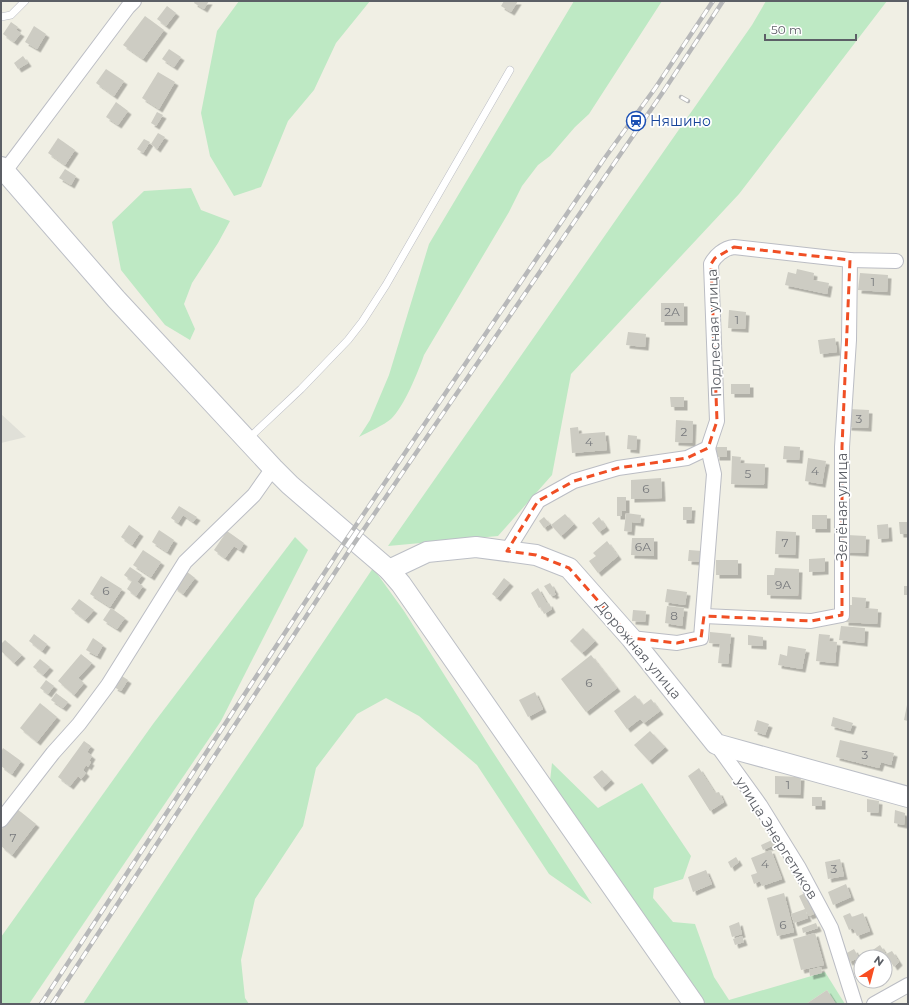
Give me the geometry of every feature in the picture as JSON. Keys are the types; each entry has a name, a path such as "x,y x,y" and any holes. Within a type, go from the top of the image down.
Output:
{"street":[{"path":"129,3 3,169 116,299 246,440 273,468 326,516 370,552 401,584 694,1004"},
{"name":"Подлесная улица","path":"708,448 717,421 711,264 715,258 725,250 734,247 850,260 896,261"},
{"name":"Зелёная улица","path":"704,616 811,621 842,615 842,447 849,340 850,260"},
{"path":"507,551 538,502 574,481 618,468 688,458 708,448 714,474 704,616 701,638 677,643 631,638"},
{"path":"1,820 53,753 79,724 116,674 185,562 254,495 273,468"},
{"name":"Дорожная улица","path":"389,570 427,552 476,547 536,555 569,568 631,638 716,744"},
{"path":"716,744 908,797"},
{"name":"улица Энергетиков","path":"716,744 760,806 803,874 831,928 855,1004"},
{"path":"874,1004 908,984"}],"lane":[{"path":"1,17 11,15 25,1"},
{"path":"246,440 311,378 348,340 366,316 386,285 510,70"}],"highlighted area":[{"path":"734,247 850,260 842,447 842,615 811,621 704,616 701,638 677,643 631,638 569,568 536,555 507,551 538,501 574,481 618,468 687,458 708,448 717,421 711,264 715,258"}],"shaded area":[{"path":"1,414 26,437 1,443"}],"green space":[{"path":"239,1 370,1 336,43 314,90 288,121 261,187 234,196 210,156 201,113 217,31"},
{"path":"574,1 662,1 589,114 575,127 550,156 538,165 522,186 509,212 424,355 410,389 396,414 384,424 359,437 370,420 389,375 429,244"},
{"path":"766,1 887,1 739,194 571,374 552,475 498,536 388,546 752,25"},
{"path":"191,188 201,210 230,221 218,243 192,283 184,304 195,329 190,340 165,325 121,270 112,222 144,191"},
{"path":"295,537 308,550 221,721 29,1004 1,1004 1,937 153,724"},
{"path":"373,568 404,611 491,749 592,904 549,874 477,765 419,716 386,698 357,714 316,768 303,826 255,899 241,960 245,998 249,1004 83,1004 199,827"},
{"path":"552,763 598,808 642,783 691,856 683,879 654,888 653,898 673,922 695,924 714,977 729,1000 825,972 845,1004 836,1004 827,990 806,1004 706,1004 550,781"}],"building":[{"path":"195,1 209,1 204,9 194,3"},
{"path":"504,1 518,1 511,12 501,6"},
{"path":"167,6 176,13 166,26 157,19"},
{"path":"145,16 164,30 143,59 123,45"},
{"path":"11,22 18,27 16,30 21,33 14,42 3,34"},
{"path":"34,26 46,34 37,49 25,42"},
{"path":"169,49 181,57 174,67 162,59"},
{"path":"23,56 28,63 18,69 14,63"},
{"path":"106,69 124,81 114,96 96,83"},
{"path":"158,72 175,82 159,109 142,98"},
{"path":"116,102 128,111 118,125 106,117"},
{"path":"157,112 163,115 156,126 151,123"},
{"path":"158,133 165,137 157,149 151,144"},
{"path":"58,138 75,150 65,165 48,153"},
{"path":"144,139 150,142 143,153 137,149"},
{"path":"65,169 76,176 71,185 59,178"},
{"path":"797,269 814,273 813,280 829,283 827,294 785,285 788,272 796,274"},
{"path":"860,273 888,275 887,292 858,290"},
{"path":"661,303 684,303 684,322 661,322"},
{"path":"729,310 746,312 745,329 728,328"},
{"path":"628,332 646,334 645,347 626,345"},
{"path":"835,338 837,352 820,354 818,340"},
{"path":"731,384 750,384 750,394 731,394"},
{"path":"670,397 684,397 684,407 671,407"},
{"path":"849,409 869,410 868,428 848,427"},
{"path":"676,420 693,421 692,443 675,442"},
{"path":"578,427 579,434 605,432 607,450 572,453 570,428"},
{"path":"628,435 637,436 636,450 627,449"},
{"path":"784,446 800,447 799,460 783,459"},
{"path":"716,447 727,447 727,457 716,457"},
{"path":"732,456 741,457 740,463 765,464 764,485 731,484"},
{"path":"808,458 826,461 822,484 805,481"},
{"path":"661,478 662,498 631,499 631,480"},
{"path":"617,497 626,497 626,511 622,511 622,516 617,516"},
{"path":"179,506 197,517 193,522 183,515 178,523 171,518"},
{"path":"683,507 692,507 691,520 683,520"},
{"path":"626,513 641,515 640,523 632,522 631,532 624,531"},
{"path":"565,514 574,524 561,536 551,525"},
{"path":"812,515 827,515 827,529 812,529"},
{"path":"544,517 550,524 544,528 539,521"},
{"path":"599,517 606,527 599,532 592,523"},
{"path":"899,522 908,522 908,534 900,534"},
{"path":"888,524 889,538 878,539 877,525"},
{"path":"129,525 140,533 132,545 121,537"},
{"path":"159,530 174,540 167,552 152,542"},
{"path":"227,531 244,543 240,550 234,546 225,558 214,550"},
{"path":"776,531 796,532 795,555 775,554"},
{"path":"847,535 866,536 865,553 846,552"},
{"path":"632,538 654,538 654,556 631,555"},
{"path":"607,541 618,556 598,573 589,561 596,556 593,553"},
{"path":"143,550 161,562 151,577 133,565"},
{"path":"689,550 702,551 701,562 688,561"},
{"path":"825,558 825,571 809,572 809,559"},
{"path":"716,560 738,560 738,575 716,575"},
{"path":"130,567 142,575 137,582 143,586 136,596 127,589 132,581 124,575"},
{"path":"775,568 799,569 798,596 767,595 767,575 774,575"},
{"path":"186,571 195,578 183,594 174,587"},
{"path":"101,576 122,589 110,607 90,594"},
{"path":"504,578 510,583 497,598 492,594"},
{"path":"550,583 556,594 553,596 551,594 550,595 544,586"},
{"path":"904,586 908,586 908,595 904,595"},
{"path":"538,588 547,604 549,603 552,609 544,614 531,593"},
{"path":"667,589 687,592 685,605 665,602"},
{"path":"852,597 866,598 865,608 878,609 877,624 845,622 846,605 852,605"},
{"path":"79,599 94,610 85,620 71,609"},
{"path":"667,606 684,608 682,626 665,623"},
{"path":"111,608 125,618 117,629 103,620"},
{"path":"633,610 646,611 645,622 632,621"},
{"path":"841,626 865,628 864,643 839,640"},
{"path":"583,628 595,641 582,653 570,641"},
{"path":"710,632 731,634 728,664 718,663 720,644 709,643"},
{"path":"34,634 47,644 42,651 29,641"},
{"path":"819,634 830,635 829,641 837,642 835,663 816,661"},
{"path":"748,635 763,637 763,646 748,645"},
{"path":"93,638 103,645 97,656 86,650"},
{"path":"5,640 22,655 14,663 1,651 1,644"},
{"path":"788,646 806,649 802,669 778,665 780,654 787,656"},
{"path":"81,654 92,663 78,678 84,683 74,695 58,681"},
{"path":"591,655 617,688 586,712 561,679"},
{"path":"40,659 50,667 43,675 33,667"},
{"path":"122,676 128,680 121,691 114,687"},
{"path":"46,680 54,686 48,694 40,688"},
{"path":"535,692 543,709 528,717 519,700"},
{"path":"56,693 68,702 63,708 51,700"},
{"path":"635,695 643,705 651,699 660,711 644,723 640,719 627,729 614,711"},
{"path":"40,703 57,717 37,742 20,728"},
{"path":"908,705 908,721 904,720"},
{"path":"833,717 853,723 850,731 831,726"},
{"path":"757,720 769,724 765,735 754,731"},
{"path":"650,731 665,747 649,761 634,745"},
{"path":"840,740 894,753 891,765 881,762 879,768 836,757"},
{"path":"84,741 91,746 87,752 92,756 89,761 91,762 88,767 86,765 83,770 86,773 81,779 78,776 70,786 58,777"},
{"path":"3,748 21,761 12,774 1,766 1,752"},
{"path":"699,768 715,793 719,792 724,802 710,811 688,776"},
{"path":"602,770 611,780 602,788 593,777"},
{"path":"775,776 801,777 800,795 775,794"},
{"path":"812,797 822,797 822,806 812,806"},
{"path":"867,799 879,801 878,813 867,812"},
{"path":"17,809 36,824 12,855 1,846 1,830"},
{"path":"895,810 905,813 904,825 894,823"},
{"path":"772,840 774,845 763,850 761,845"},
{"path":"771,850 782,879 762,886 760,881 754,884 751,875 757,873 751,858"},
{"path":"736,857 739,862 731,868 728,862"},
{"path":"840,859 844,876 828,879 825,862"},
{"path":"706,870 712,884 693,892 688,877"},
{"path":"846,884 851,897 833,905 828,892"},
{"path":"784,893 794,932 777,936 767,898"},
{"path":"805,893 814,914 809,916 806,912 808,918 794,923 791,914 805,909 799,896"},
{"path":"850,913 852,917 863,913 870,931 857,936 853,928 849,930 843,916"},
{"path":"739,922 742,934 732,937 729,926"},
{"path":"816,923 818,928 803,933 802,928"},
{"path":"815,933 824,965 801,970 793,939"},
{"path":"742,936 744,942 735,945 733,939"},
{"path":"880,945 883,949 874,949"},
{"path":"853,950 853,960 849,962 845,954"},
{"path":"893,953 899,962 894,967 893,965"},
{"path":"821,967 822,973 810,976 809,970"},
{"path":"827,990 836,1004 806,1004"}],"railway":[{"path":"41,1004 344,543 604,159 656,87 713,1"},
{"path":"52,1004 351,548 663,92 723,1"},
{"path":"681,97 688,101"}],"place":[{"name":"Няшино","path":"636,121"}]}
